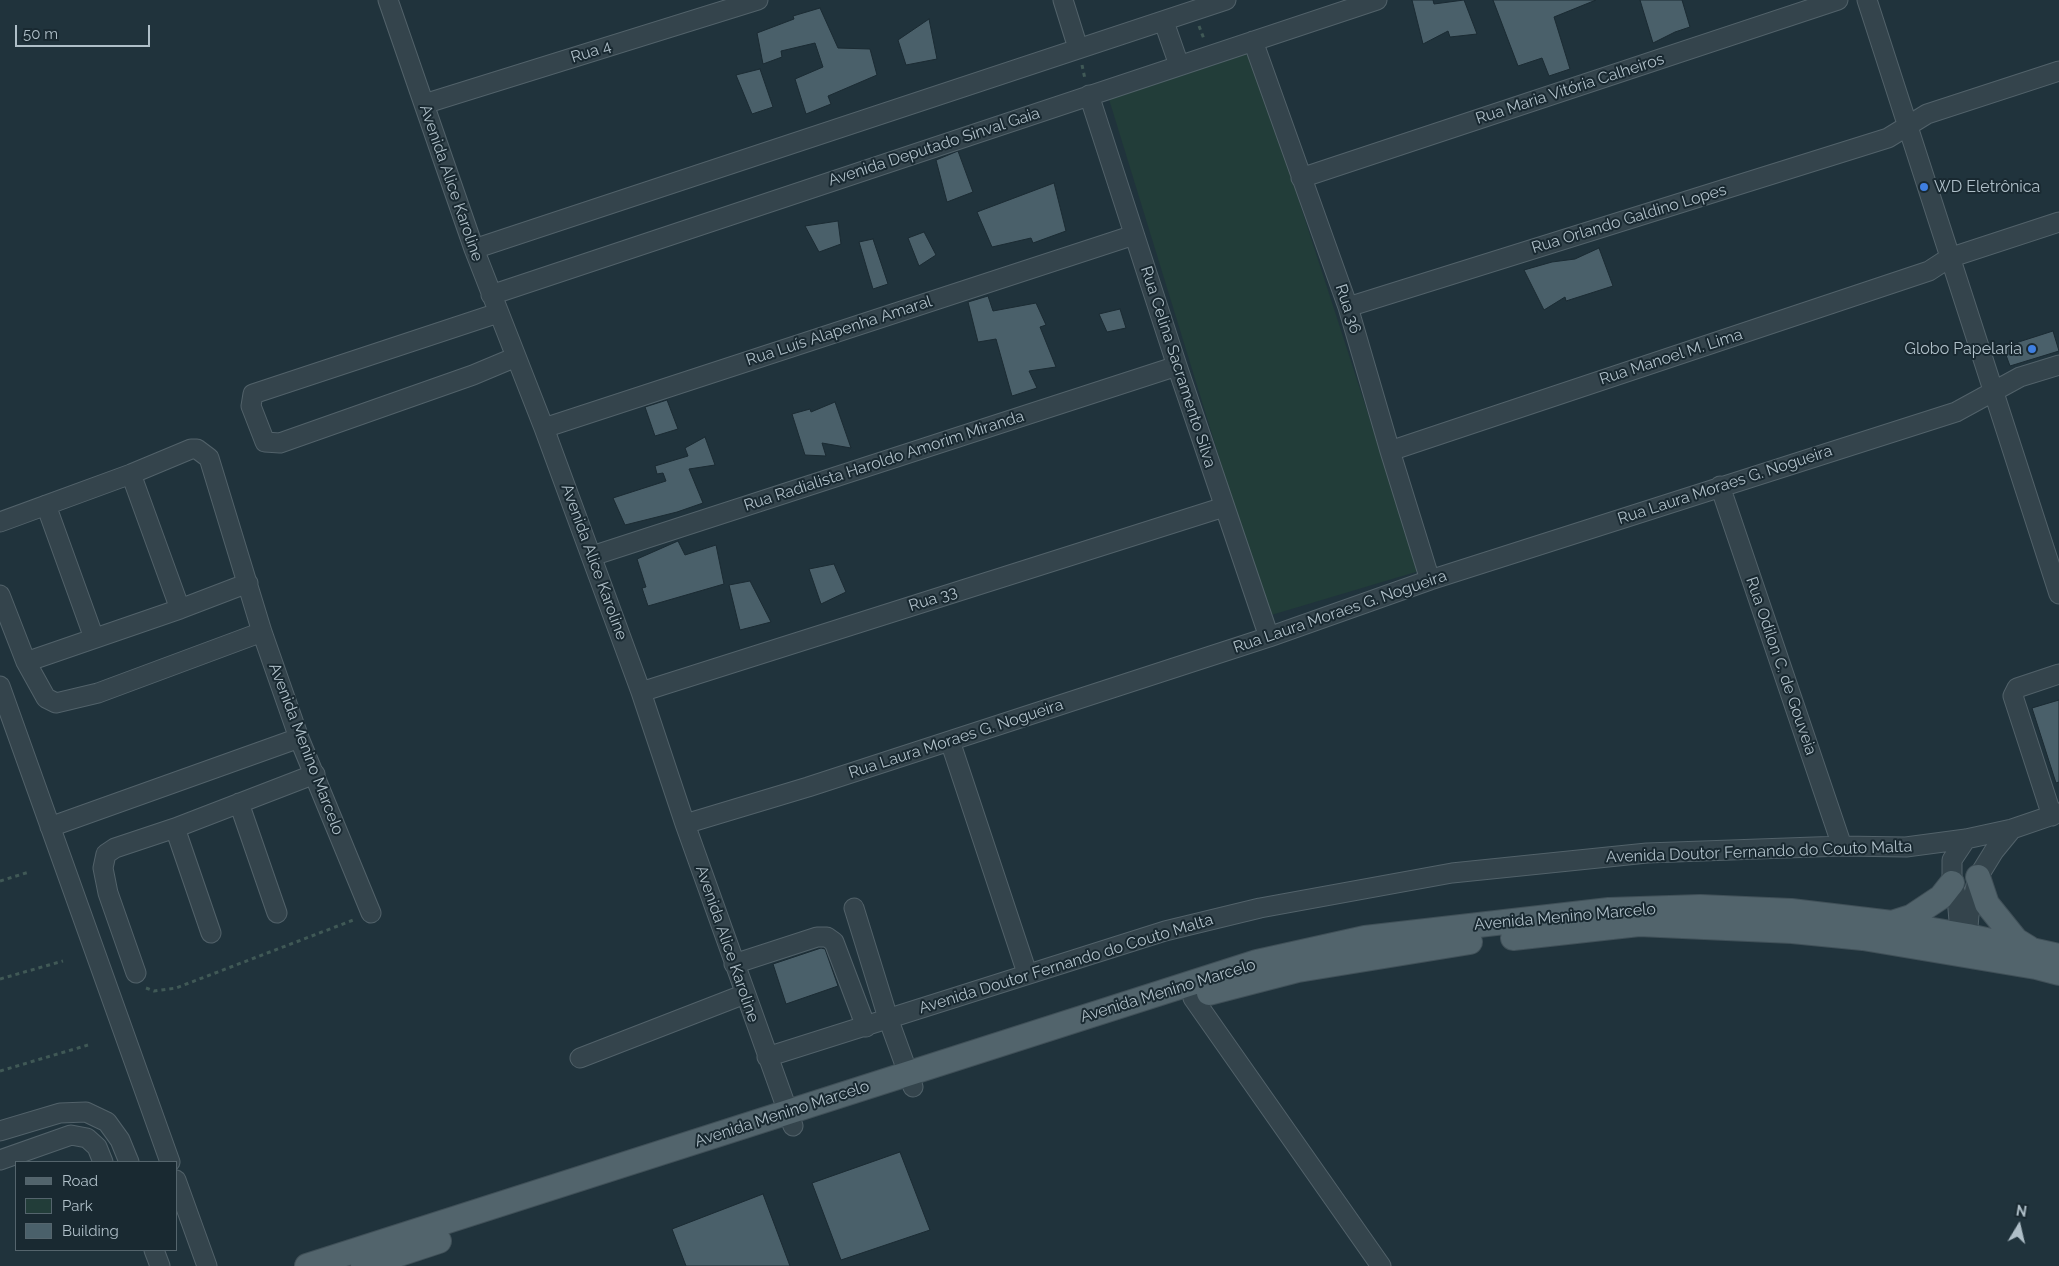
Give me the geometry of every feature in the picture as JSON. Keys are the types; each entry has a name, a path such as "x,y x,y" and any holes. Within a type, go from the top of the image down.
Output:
{"main road":[{"path":"1978,877 1987,904 2016,940 2032,950"},
{"path":"1892,923 1910,916 1941,897 1952,883"},
{"name":"Avenida Menino Marcelo","path":"307,1266 790,1119 911,1080 1258,962 1365,938 1609,910 1690,907 1791,911 1892,923 2059,973"},
{"name":"Avenida Menino Marcelo","path":"911,1080 1193,998 1298,970 1453,944 1639,924 1800,932 1960,944 2032,950 2059,956"},
{"name":"Avenida Menino Marcelo","path":"363,1266 790,1119"}],"street":[{"name":"Avenida Alice Karoline","path":"388,0 474,249 544,428 641,692 685,824 790,1119"},
{"name":"Rua 4","path":"424,104 758,0"},
{"path":"1063,0 1078,48"},
{"path":"474,249 1226,0"},
{"name":"Avenida Deputado Sinval Gaia","path":"491,295 1377,0"},
{"name":"Rua Maria Vitória Calheiros","path":"1301,178 1838,0"},
{"path":"1867,0 1992,392 2059,594"},
{"path":"1164,22 1179,65"},
{"name":"Rua 36","path":"1253,41 1348,307 1430,580"},
{"name":"Rua Orlando Galdino Lopes","path":"1348,307 1888,138 1927,114 2059,71"},
{"name":"Rua Celina Sacramento Silva","path":"1089,95 1177,366 1269,637"},
{"name":"Rua Manoel M. Lima","path":"1390,451 1929,271 1949,258 2059,222"},
{"name":"Rua Luís Alapenha Amaral","path":"544,428 1134,235"},
{"path":"498,313 253,394 251,406 264,442 280,443 473,375 516,357"},
{"name":"Rua Radialista Haroldo Amorim Miranda","path":"592,556 1177,366"},
{"name":"Rua Laura Moraes G. Nogueira","path":"685,824 808,788 1269,637 1430,580 1956,412 2020,377 2059,366"},
{"name":"Avenida Menino Marcelo","path":"131,474 191,449 197,449 209,458 262,632 299,738 371,913"},
{"path":"0,522 131,474 180,609"},
{"name":"Rua Odilon C. de Gouveia","path":"1720,486 1842,846"},
{"path":"46,505 94,638"},
{"name":"Rua 33","path":"641,692 1224,507"},
{"path":"26,662 180,609 248,583"},
{"path":"0,595 26,662 46,698 56,703 98,693 262,632"},
{"path":"2055,814 2013,696 2017,688 2059,674"},
{"path":"0,686 170,1161"},
{"path":"50,827 299,738"},
{"path":"950,741 1027,973"},
{"path":"136,973 108,893 103,868 106,854 115,848 175,828 315,774"},
{"path":"239,803 277,912"},
{"name":"Avenida Doutor Fernando do Couto Malta","path":"767,1057 866,1027 888,1018 1027,973 1165,931 1260,908 1452,873 1647,853 1842,846 1906,847 1966,839 2012,828 2055,814"},
{"path":"175,828 211,933"},
{"path":"1960,944 1978,877 1994,851 2012,828"},
{"path":"1960,944 1957,897 1952,883 1952,860 1966,839"},
{"path":"854,908 888,1018 911,1080"},
{"path":"734,964 817,937 827,937 834,942 866,1027"},
{"path":"580,1058 745,994"},
{"path":"1193,998 1381,1266"},
{"path":"0,1131 60,1113 86,1112 107,1122 120,1140 129,1161"},
{"path":"0,1160 71,1135 87,1138 97,1147 103,1161"},
{"path":"178,1186 207,1266"}],"path":[{"path":"1193,12 1211,55"},
{"path":"1078,48 1089,95"},
{"path":"0,881 30,872"},
{"path":"136,973 139,986 154,991 176,988 371,913"},
{"path":"0,979 63,961"},
{"path":"0,1071 88,1045"}],"green space":[{"path":"1251,53 1419,571 1268,616 1108,96"}],"building":[{"path":"1412,0 1433,0 1434,4 1464,0 1477,34 1450,37 1448,31 1423,44"},
{"path":"1493,0 1596,0 1554,17 1570,69 1549,76 1542,58 1518,66"},
{"path":"1640,0 1682,0 1690,27 1653,43"},
{"path":"820,8 838,48 870,49 877,75 828,96 831,104 806,114 795,79 823,67 815,43 781,51 782,57 763,64 757,33 794,19 793,16"},
{"path":"929,19 937,59 906,65 898,40"},
{"path":"760,69 773,107 752,114 736,75"},
{"path":"958,151 973,192 947,202 936,160"},
{"path":"1054,183 1066,231 1033,243 1031,238 992,247 977,212"},
{"path":"838,221 841,244 819,252 805,226"},
{"path":"924,232 936,255 919,266 908,238"},
{"path":"873,239 888,284 873,289 859,242"},
{"path":"1599,248 1613,286 1566,301 1565,297 1544,310 1524,270 1552,262 1575,259"},
{"path":"988,296 993,311 1036,303 1046,325 1040,327 1056,367 1029,371 1037,388 1012,396 996,339 978,342 968,302"},
{"path":"1120,309 1126,328 1107,332 1099,314"},
{"name":"Globo Papelaria","path":"2053,331 2059,351 2010,366 2003,347"},
{"path":"667,400 678,429 655,436 645,407"},
{"path":"835,402 851,448 822,443 826,456 805,455 792,414 810,409 811,412"},
{"path":"705,437 715,465 689,469 703,503 677,512 625,525 613,498 666,481 663,473 657,474 655,466 688,456 685,448"},
{"path":"678,541 685,555 716,545 724,584 648,606 642,588 646,587 637,559"},
{"path":"834,564 846,592 821,604 809,569"},
{"path":"750,581 771,622 740,630 729,585"},
{"path":"2059,700 2059,782 2056,783 2032,708"},
{"path":"821,948 825,949 838,986 786,1004 773,964"},
{"path":"900,1152 930,1230 841,1260 812,1183"},
{"path":"763,1194 790,1266 686,1266 672,1229"}],"place":[{"name":"WD Eletrônica","path":"1924,187"},
{"name":"Globo Papelaria","path":"2032,349"}]}
